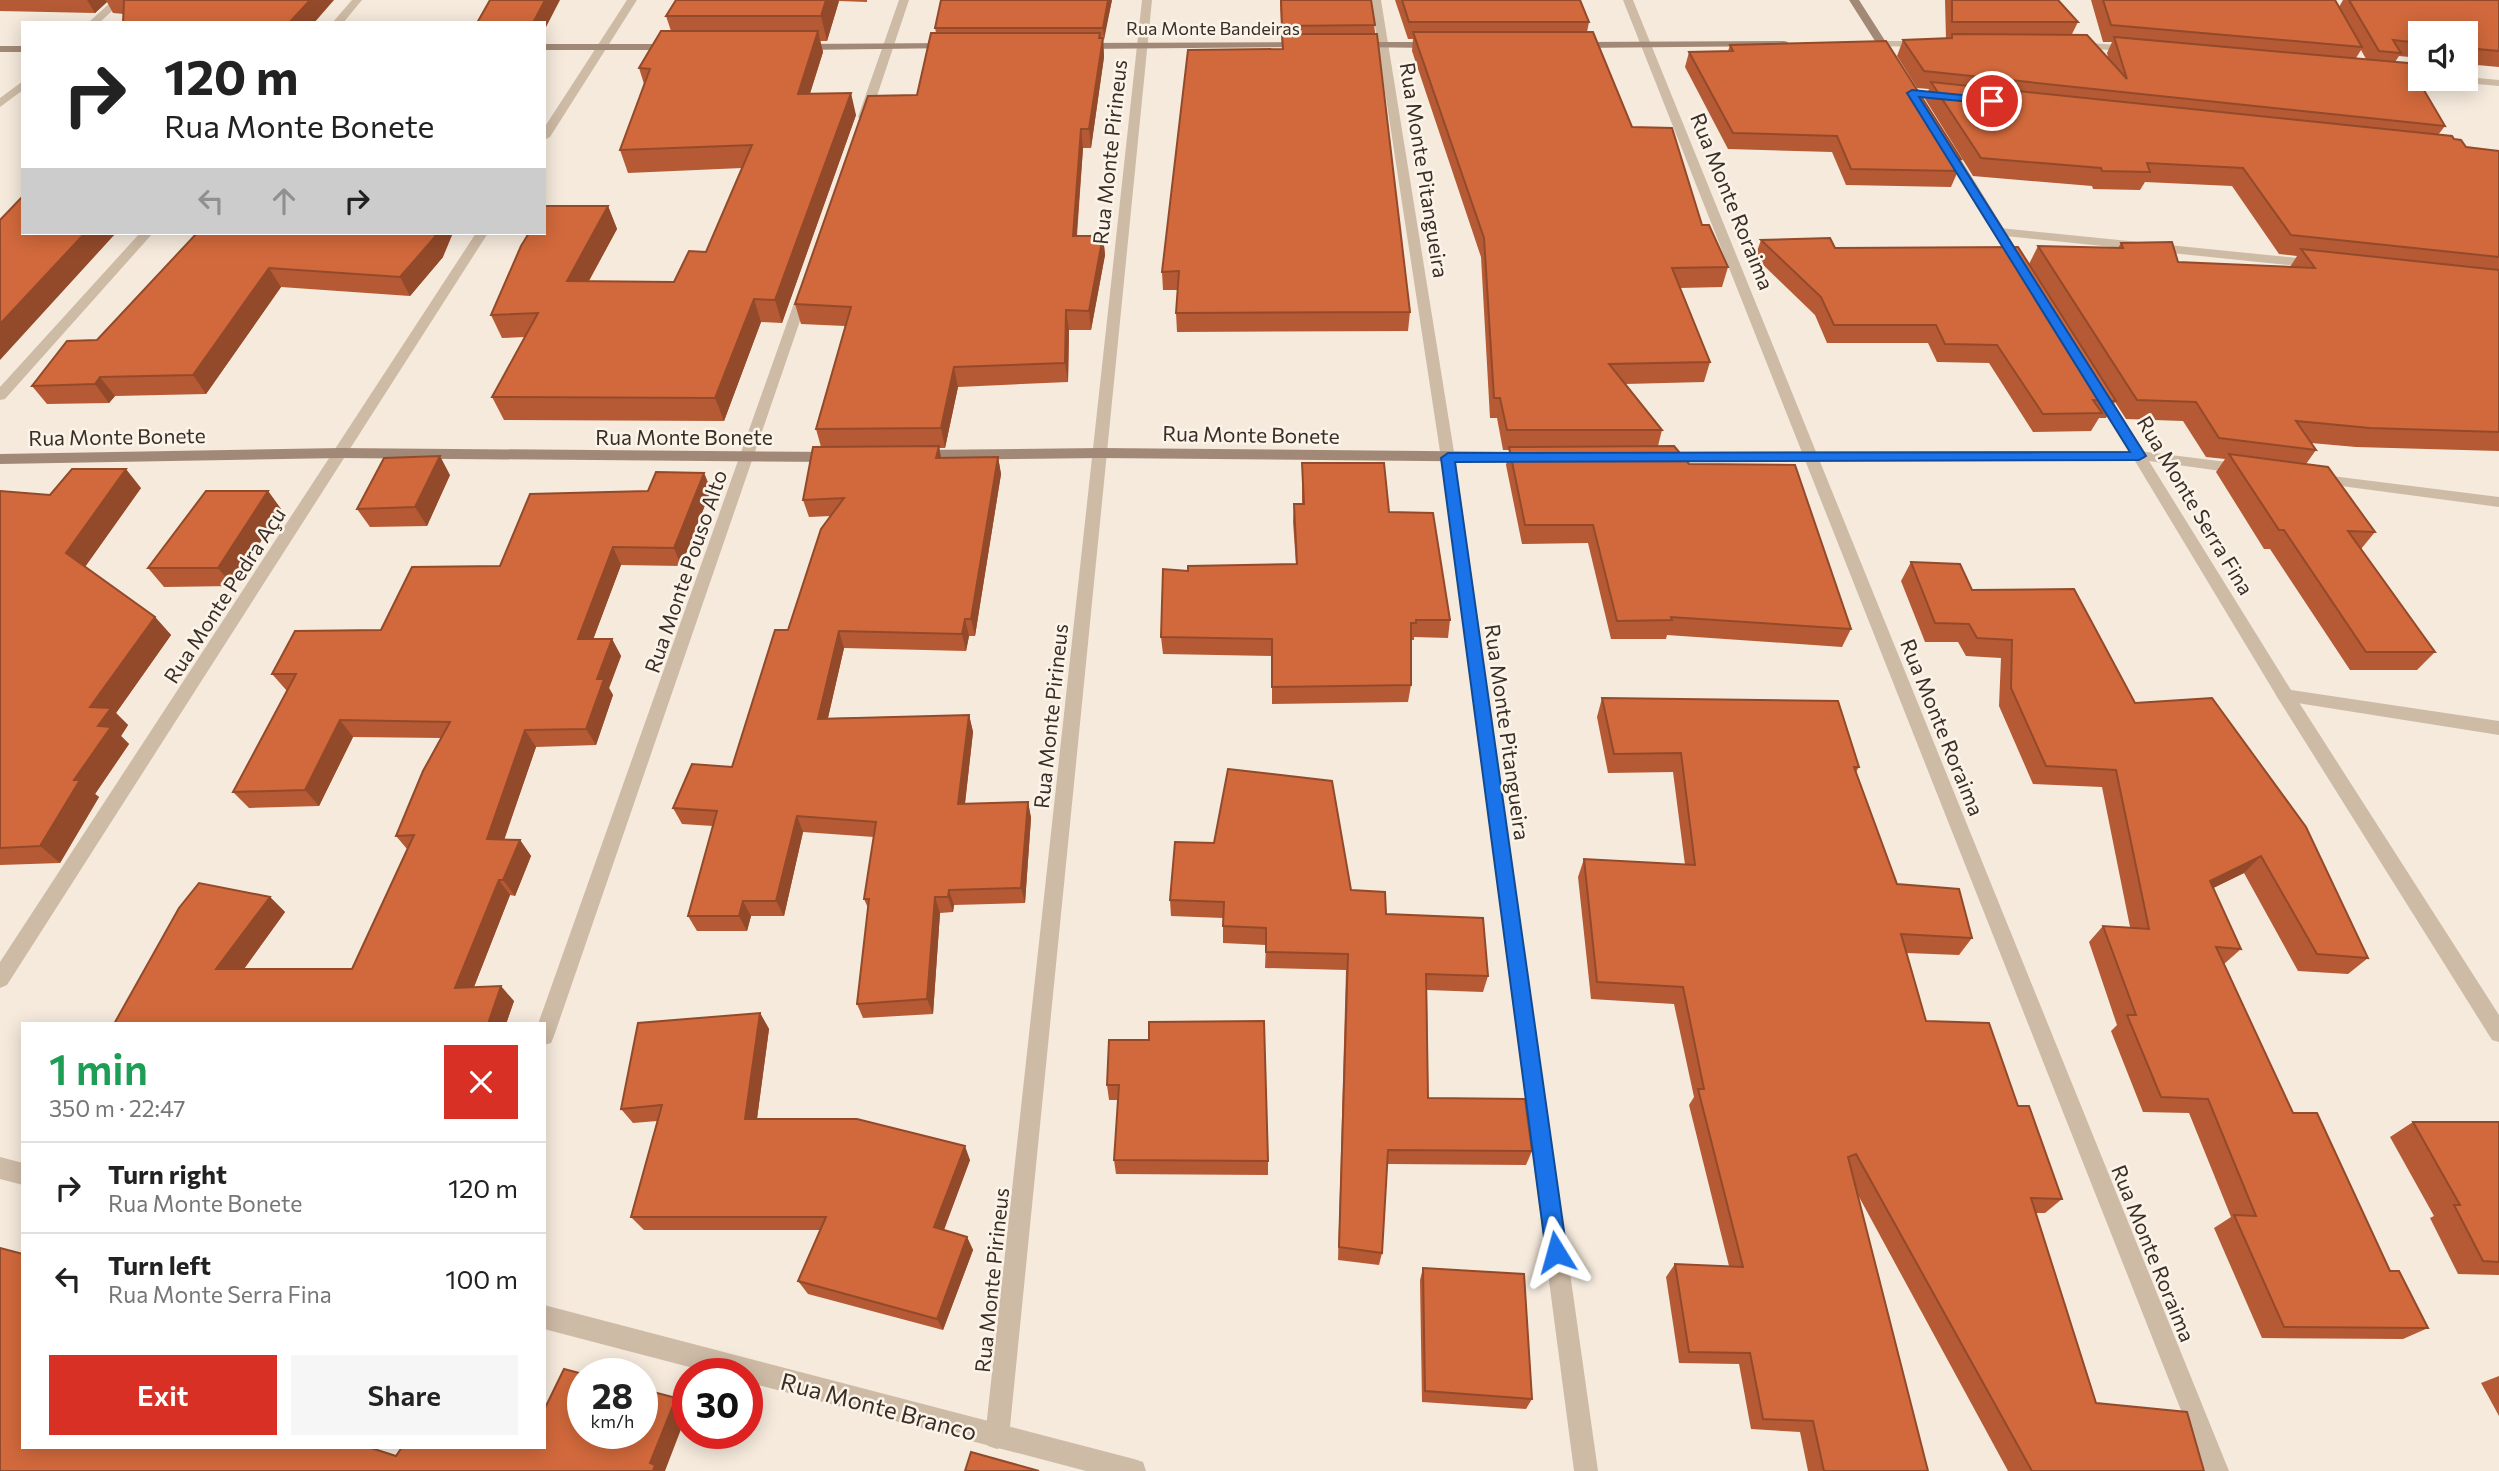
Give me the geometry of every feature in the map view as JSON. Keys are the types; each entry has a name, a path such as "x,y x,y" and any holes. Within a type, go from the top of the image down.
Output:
{"main road":[{"path":"1854,0 1876,44 1900,73"},
{"path":"1564,45 1790,44"},
{"name":"Rua Monte Bandeiras","path":"1073,46 1313,45"},
{"path":"1340,45 1442,45"},
{"path":"793,47 964,46"},
{"path":"546,47 685,47"},
{"path":"0,49 21,49"},
{"path":"1941,139 2029,279"},
{"name":"Rua Monte Serra Fina","path":"2088,373 2139,456"},
{"name":"Rua Monte Bonete","path":"0,459 340,453 747,458 842,456"},
{"name":"Rua Monte Bonete","path":"896,456 1100,453 1545,457"},
{"path":"1643,457 2139,456"}],"street":[{"path":"95,21 119,0"},
{"path":"339,21 357,0"},
{"path":"546,134 632,0"},
{"path":"857,136 904,0"},
{"name":"Rua Monte Pirineus","path":"997,1437 1147,0"},
{"name":"Rua Monte Pitangueira","path":"1376,0 1448,458 1586,1471"},
{"name":"Rua Monte Roraima","path":"1628,0 2217,1471"},
{"path":"1876,44 1934,44"},
{"path":"2058,44 2152,51"},
{"path":"2376,71 2408,75"},
{"path":"2478,81 2499,83"},
{"path":"0,104 21,86"},
{"path":"2000,232 2333,266"},
{"path":"0,396 145,235"},
{"name":"Rua Monte Pedra Açu","path":"0,979 481,235"},
{"name":"Rua Monte Pouso Alto","path":"546,1030 809,278"},
{"path":"2139,456 2264,472"},
{"name":"Rua Monte Serra Fina","path":"2139,456 2285,695 2499,1033"},
{"path":"2305,477 2499,502"},
{"path":"2285,695 2499,729"},
{"path":"0,1168 21,1173"},
{"name":"Rua Monte Branco","path":"546,1318 1134,1471"}],"building":[{"path":"124,0 310,0 291,21 123,21"},
{"path":"490,0 545,0 534,21 478,21"},
{"path":"676,0 826,0 821,16 666,16"},
{"path":"941,0 1108,0 1103,28 935,28"},
{"path":"1281,0 1371,0 1375,25 1282,26"},
{"path":"1402,0 1580,0 1589,22 1409,22"},
{"path":"1952,0 2058,0 2078,22 1952,22"},
{"path":"2103,0 2335,0 2362,47 2111,25"},
{"path":"2349,0 2499,0 2499,51 2478,49 2478,21 2408,21 2408,42 2393,40 2401,53 2379,51"},
{"path":"661,31 818,31 798,94 851,93 775,300 754,299 715,398 492,397 538,313 491,315 528,235 546,235 546,206 608,206 567,281 674,282 689,251 706,252 752,145 620,150 650,69 639,68"},
{"path":"1413,32 1593,32 1632,127 1672,128 1702,225 1709,225 1728,267 1672,268 1710,362 1609,364 1662,430 1507,430 1500,398 1494,398 1484,238"},
{"path":"931,33 1100,33 1099,38 1103,38 1089,129 1081,129 1073,236 1103,236 1089,311 1066,310 1065,363 954,367 941,428 816,429 851,307 795,304 868,96 917,95"},
{"path":"1282,34 1377,34 1410,312 1176,313 1179,271 1162,272 1188,50 1283,49"},
{"path":"1952,34 2087,35 2127,79 2114,37 2408,63 2408,91 2424,91 2445,126 1924,71 1903,40 1952,38"},
{"path":"1886,41 1961,159 1949,158 1958,171 1851,169 1837,136 1733,133 1689,52 1733,51 1730,45"},
{"path":"1931,82 2452,136 2461,140 2466,147 2499,151 2499,257 2291,235 2243,168 2147,163 2150,172 2102,171 2101,168 1981,158"},
{"path":"21,198 21,235 83,235 0,324 0,220"},
{"path":"195,235 435,235 400,277 269,268 193,375 100,377 95,384 32,386 67,341 97,340"},
{"path":"1830,238 1835,248 2018,247 2116,401 2093,400 2102,413 2043,414 1997,345 1945,344 1936,325 1834,325 1821,297 1761,240"},
{"path":"2172,242 2178,262 2315,268 2301,249 2499,270 2499,432 2370,428 2296,421 2316,450 2219,438 2196,402 2137,400 2038,246 2123,248 2121,243"},
{"path":"939,446 936,458 998,457 971,619 965,619 962,634 839,631 818,719 969,715 958,804 1028,802 1021,888 949,890 948,897 935,897 927,999 857,1004 869,899 864,899 876,822 797,816 776,901 743,901 739,916 688,916 717,811 673,808 692,764 732,767 775,630 788,630 821,529 844,498 803,500 813,447"},
{"path":"1674,446 1689,464 1795,465 1851,629 1671,617 1672,620 1617,621 1593,525 1525,525 1509,447"},
{"path":"2229,454 2328,467 2375,532 2348,531 2435,652 2366,652 2284,530 2279,530"},
{"path":"440,456 415,507 357,509 384,458"},
{"path":"1302,463 1384,463 1389,512 1433,513 1450,620 1416,620 1416,623 1411,623 1411,685 1272,687 1272,639 1161,637 1163,569 1188,571 1188,566 1297,564 1294,504 1304,504"},
{"path":"72,469 126,469 66,553 155,617 90,707 111,708 98,726 111,727 74,780 80,780 40,846 0,848 0,491 50,495"},
{"path":"656,472 704,473 674,548 613,547 578,639 612,639 597,679 604,679 586,729 525,730 487,839 520,840 503,880 499,880 455,988 501,986 489,1022 115,1022 179,908 199,883 270,897 216,969 352,969 414,835 396,836 423,771 450,722 340,720 305,790 233,792 296,674 272,674 295,631 381,630 412,567 500,566 530,494 648,491"},
{"path":"206,491 268,491 218,568 148,568"},
{"path":"1911,562 1960,564 1972,590 2074,589 2135,703 2212,698 2306,827 2368,958 2317,954 2261,856 2210,881 2241,949 2216,947 2293,1113 2317,1113 2390,1271 2399,1271 2428,1328 2284,1327 2234,1215 2256,1216 2208,1099 2161,1097 2127,1015 2136,1015 2103,926 2149,929 2116,770 2046,766 2011,688 2012,640 1977,638 1969,624 1935,623"},
{"path":"1602,698 1838,701 1859,767 1854,767 1897,884 1959,889 1972,938 1901,934 1926,1021 1989,1023 2018,1106 2029,1106 2062,1199 2031,1198 2096,1403 2187,1412 2204,1471 2032,1471 1856,1154 1848,1157 1928,1471 1824,1471 1813,1421 1763,1419 1750,1353 1689,1352 1675,1264 1743,1267 1698,1089 1704,1089 1683,987 1597,982 1584,859 1695,865 1681,753 1614,754"},
{"path":"1228,769 1332,781 1351,890 1385,892 1386,914 1483,918 1488,976 1426,974 1428,1098 1525,1099 1532,1151 1388,1150 1382,1253 1339,1247 1348,954 1266,952 1266,928 1223,926 1224,902 1170,900 1175,842 1214,843"},
{"path":"760,1013 745,1119 857,1119 965,1146 934,1227 967,1237 937,1319 798,1281 826,1217 631,1217 662,1105 621,1109 638,1023"},
{"path":"1264,1021 1268,1161 1114,1160 1119,1085 1107,1085 1109,1040 1149,1040 1149,1022"},
{"path":"2413,1122 2499,1122 2499,1262 2483,1261 2454,1205 2460,1205"},
{"path":"0,1248 21,1253 21,1449 374,1449 396,1456 401,1449 546,1449 546,1406 564,1369 567,1370 567,1449 656,1449 650,1463 655,1465 653,1471 0,1471"},
{"path":"1423,1268 1524,1274 1532,1399 1425,1391"},
{"path":"658,1393 672,1397 672,1408 658,1443"},
{"path":"971,1452 1039,1471 965,1471"}],"route":[{"path":"1556,1252 1448,458 2139,456 1912,93 1992,101"}]}
